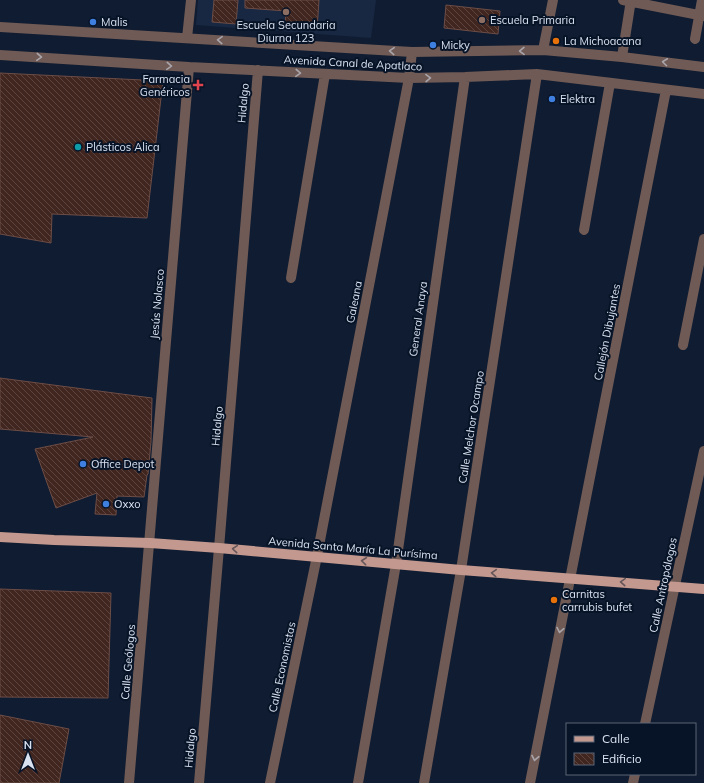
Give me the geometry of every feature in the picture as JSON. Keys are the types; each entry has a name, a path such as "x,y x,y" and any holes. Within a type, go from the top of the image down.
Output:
{"main road":[{"name":"Avenida Santa María La Purísima","path":"0,537 150,543 219,548 461,570 704,589"}],"street":[{"path":"187,38 191,0"},
{"path":"543,50 553,0"},
{"path":"622,57 629,0 702,16"},
{"path":"695,39 702,16 702,0"},
{"name":"Avenida Canal de Apatlaco","path":"0,27 412,52 543,50 622,57 704,67"},
{"name":"Galeana","path":"317,556 409,78 412,52"},
{"name":"Avenida Canal de Apatlaco","path":"0,55 189,67 409,78 537,74 704,94"},
{"name":"Jesús Nolasco","path":"150,543 189,67"},
{"name":"Hidalgo","path":"199,783 258,70"},
{"path":"291,278 326,74"},
{"name":"Calle Melchor Ocampo","path":"424,783 461,570 537,74"},
{"name":"General Anaya","path":"358,783 396,564 465,77"},
{"path":"584,230 610,83"},
{"name":"Callejón Dibujantes","path":"530,783 666,90"},
{"path":"683,345 704,239"},
{"name":"Calle Antropólogos","path":"645,723 704,451"},
{"name":"Calle Geólogos","path":"129,783 150,543"},
{"name":"Calle Economistas","path":"270,783 317,556"}],"shaded area":[{"name":"Escuela Secundaria Diurna 123","path":"198,0 376,0 371,38 196,25"}],"building":[{"path":"214,0 238,0 236,24 212,22"},
{"path":"245,0 319,0 317,30 285,27 286,11 245,8"},
{"path":"446,5 500,11 498,34 444,28"},
{"name":"Plásticos Alica","path":"0,73 163,81 147,218 52,214 51,243 0,234"},
{"path":"0,378 152,398 151,442 144,497 117,496 116,515 95,514 97,493 56,508 35,449 93,437 0,429"},
{"path":"0,589 111,593 108,698 0,697"},
{"path":"0,715 69,729 59,783 0,783"}],"place":[{"name":"Escuela Secundaria Diurna 123","path":"286,12"},
{"name":"Escuela Primaria","path":"482,20"},
{"name":"Malis","path":"93,22"},
{"name":"La Michoacana","path":"556,41"},
{"name":"Micky","path":"433,45"},
{"name":"Farmacia Genéricos","path":"198,85"},
{"name":"Elektra","path":"552,99"},
{"name":"Plásticos Alica","path":"78,147"},
{"name":"Office Depot","path":"83,464"},
{"name":"Oxxo","path":"106,504"},
{"name":"Carnitas carrubis bufet","path":"554,600"}]}
